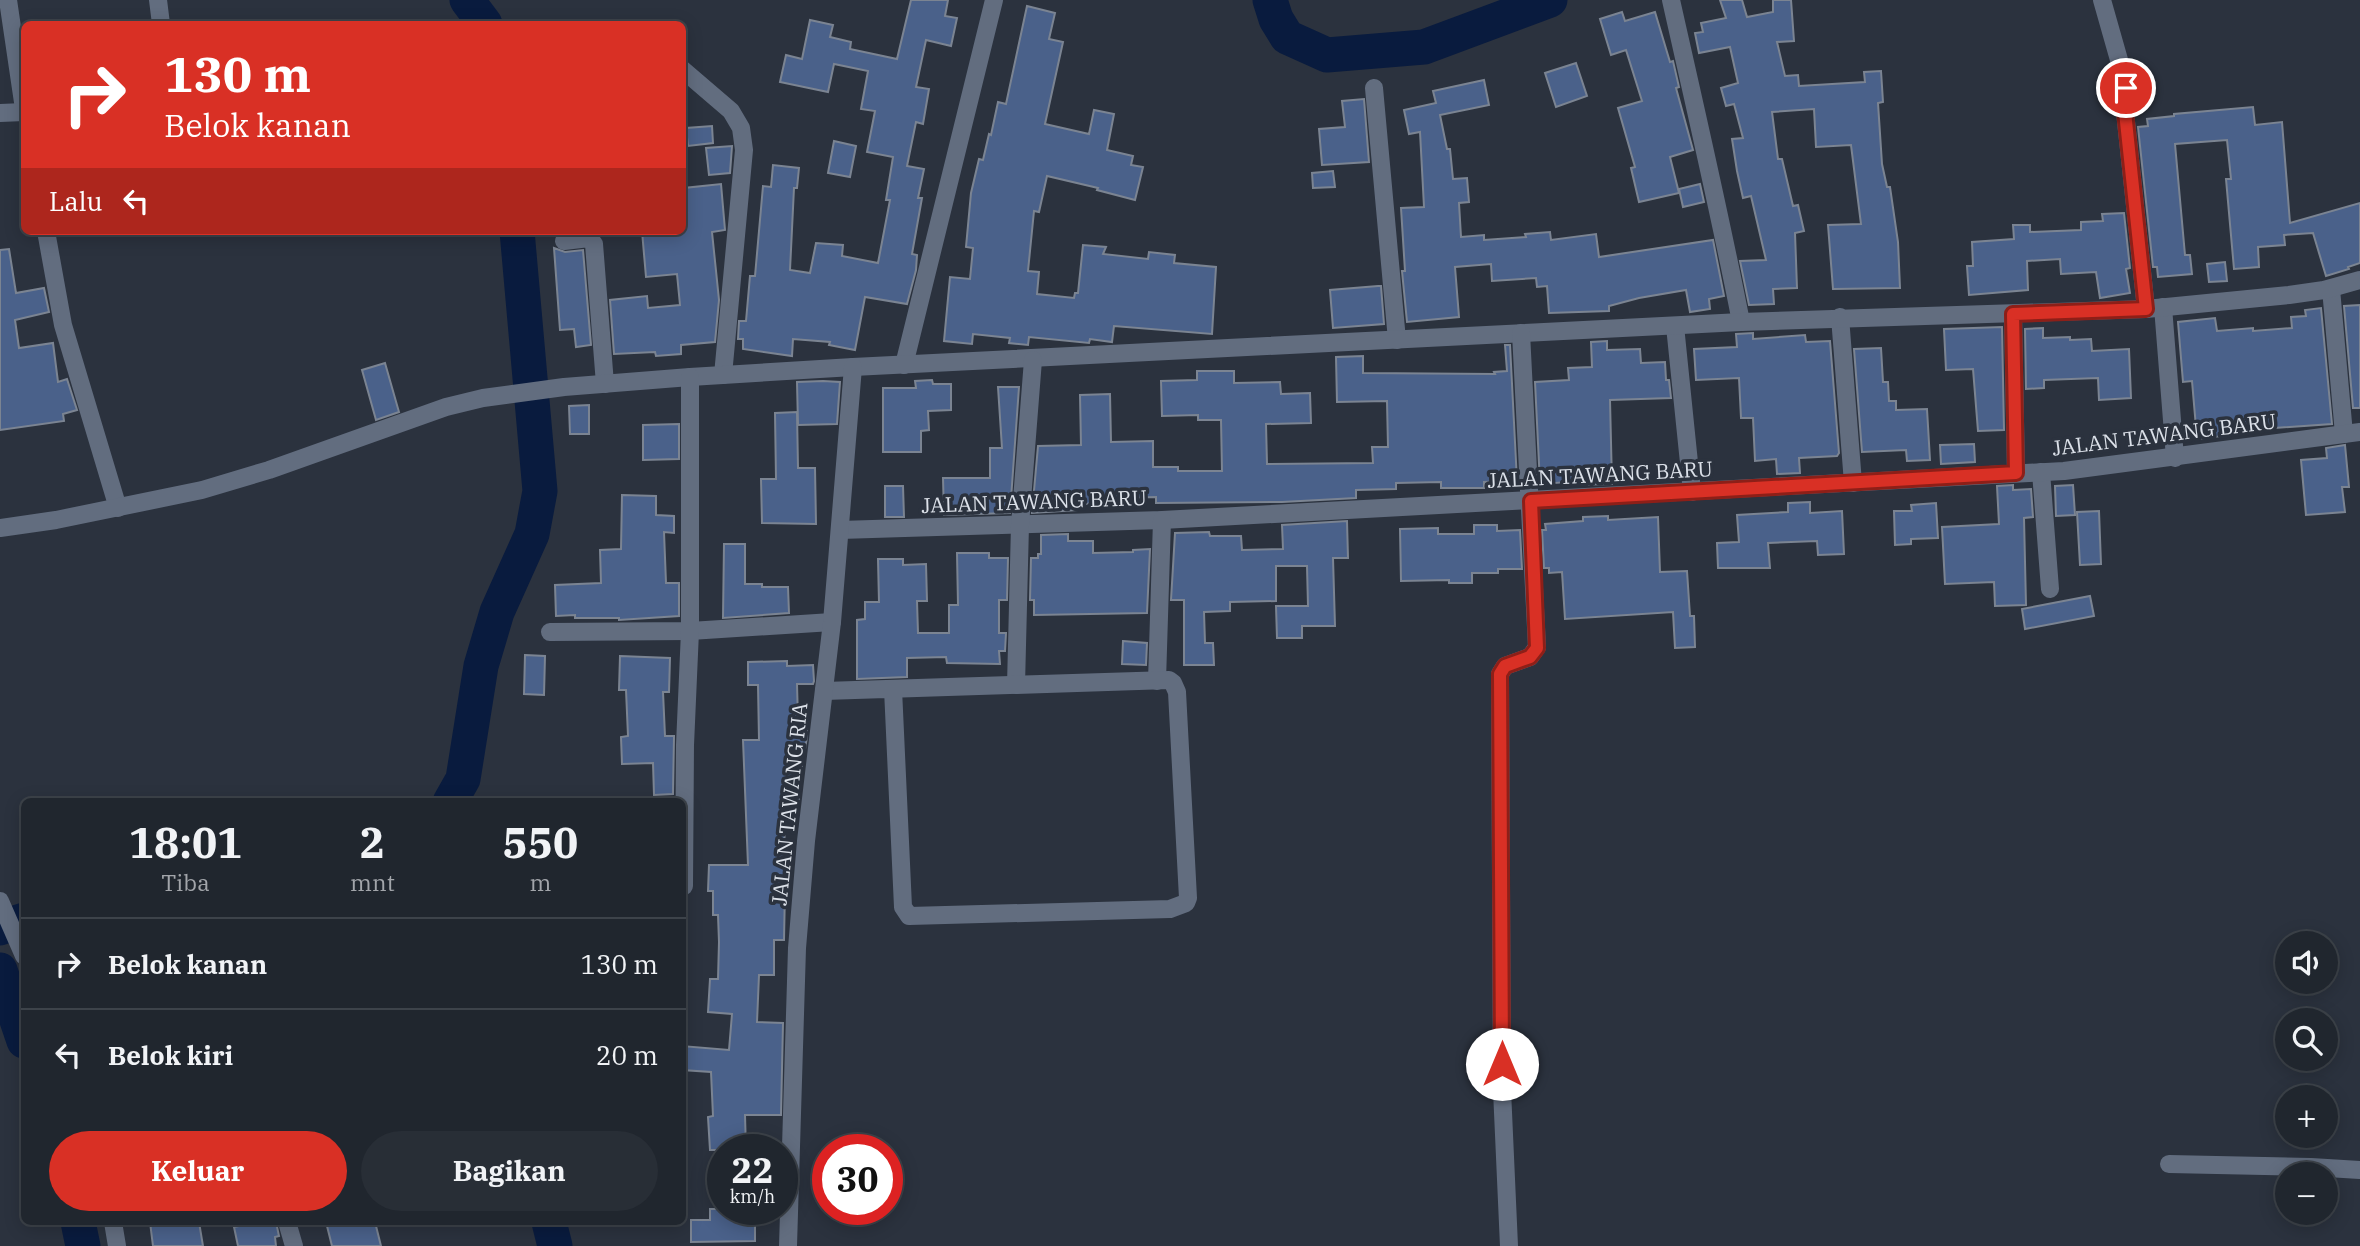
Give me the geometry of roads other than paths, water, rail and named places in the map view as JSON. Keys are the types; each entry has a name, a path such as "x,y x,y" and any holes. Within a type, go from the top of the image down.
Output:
{"street":[{"path":"8,0 21,89"},
{"path":"158,0 161,21"},
{"path":"904,365 994,0"},
{"path":"1671,0 1741,322"},
{"path":"2102,0 2126,88 2125,112 2175,458"},
{"path":"686,72 731,111 741,128 744,150 723,375"},
{"path":"1374,88 1396,340"},
{"path":"0,113 21,110"},
{"path":"47,235 63,325 118,508"},
{"path":"564,241 589,238 594,244 605,384"},
{"path":"0,528 118,508 202,490 269,470 446,407 484,398 564,387 904,365 1840,317 2154,308 2289,295 2331,289 2360,281"},
{"path":"2331,289 2352,433"},
{"path":"2013,314 2016,473"},
{"path":"1840,317 1853,483"},
{"path":"1675,326 1692,492"},
{"path":"1509,1246 1502,1090 1500,674 1505,666 1530,657 1537,648 1521,333"},
{"path":"1016,685 1020,525 1033,360"},
{"name":"JALAN TAWANG RIA","path":"788,1246 797,948 806,841 832,622 853,368"},
{"path":"685,798 690,631 690,377"},
{"name":"JALAN TAWANG BARU","path":"840,530 1162,520 2041,472 2175,458 2352,433"},
{"path":"2041,472 2050,589"},
{"path":"1157,681 1162,520"},
{"path":"550,632 690,631 832,622"},
{"path":"824,691 1169,680 1177,692 1188,898 1186,903 1170,908 909,916 904,911 893,689"},
{"path":"0,901 21,948"},
{"path":"2169,1164 2360,1170"},
{"path":"114,1225 117,1246"},
{"path":"289,1225 294,1246"}],"waterway":[{"path":"467,0 483,21"},
{"path":"1270,0 1276,19 1287,37 1327,55 1424,47 1550,0"},
{"path":"452,798 463,779 481,666 497,612 532,534 540,491 517,235"},
{"path":"0,928 21,921"},
{"path":"0,970 21,1032"},
{"path":"79,1225 83,1246"},
{"path":"550,1225 555,1246"}]}
